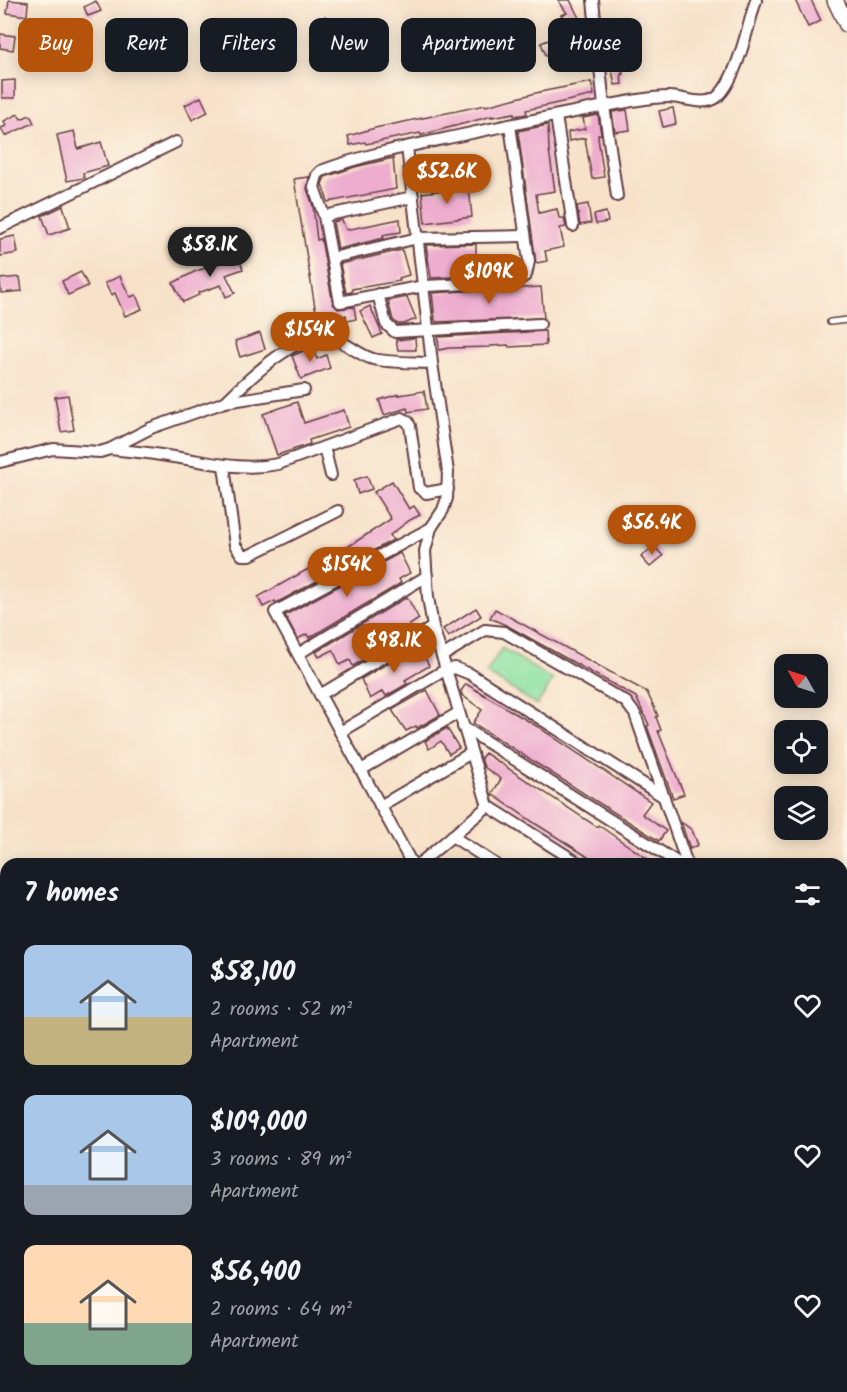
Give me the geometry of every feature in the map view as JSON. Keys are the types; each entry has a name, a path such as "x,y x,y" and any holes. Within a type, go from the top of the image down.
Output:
{"street":[{"path":"593,0 604,106 617,196"},
{"path":"510,124 529,267 526,275 520,280 423,286 340,302 324,216 314,187 317,175 321,171 407,147 510,124 604,106 654,98 671,97 703,102 715,99 722,92 736,65 756,0"},
{"path":"835,0 847,25"},
{"path":"556,116 573,226"},
{"path":"0,228 176,142"},
{"path":"407,147 432,363 448,472 448,489 443,510 431,528 425,551 433,627 488,806 570,858"},
{"path":"324,216 413,197"},
{"path":"332,258 418,238 525,236"},
{"path":"378,294 383,317 390,329 403,333 540,324"},
{"path":"225,402 273,359 295,346 325,336 335,338 372,359 432,363"},
{"path":"110,449 152,428 225,402 304,390"},
{"path":"0,462 53,449 87,452 110,449 151,453 224,466 250,467 278,464 402,418 410,426 419,488 426,493 448,489"},
{"path":"324,447 331,476"},
{"path":"224,466 235,545 242,555 250,555 338,511"},
{"path":"409,858 275,612 431,528"},
{"path":"298,654 427,576"},
{"path":"320,695 433,627"},
{"path":"442,656 477,634 495,630 512,636 626,702 635,714 685,858"},
{"path":"340,732 445,670 455,668 471,674 664,797"},
{"path":"361,770 458,713"},
{"path":"463,727 670,858"},
{"path":"380,806 471,753"},
{"path":"426,858 488,806"},
{"path":"452,836 486,858"}],"lane":[{"path":"830,322 847,320"}],"green space":[{"path":"502,648 553,680 537,705 486,673"}],"building":[{"path":"9,0 28,2 27,16 7,13"},
{"path":"558,0 570,0 579,18 562,18 561,15 567,13"},
{"path":"795,0 811,0 821,21 808,27"},
{"path":"96,1 101,11 88,16 84,7"},
{"path":"0,34 15,36 13,50 0,48"},
{"path":"548,40 548,55 546,56 541,43"},
{"path":"612,72 623,72 622,84 615,85"},
{"path":"15,80 15,98 2,98 2,81"},
{"path":"591,82 594,95 526,110 527,114 492,116 421,135 420,133 350,145 348,136 375,128"},
{"path":"201,97 208,112 192,120 185,105"},
{"path":"673,108 676,124 663,127 659,111"},
{"path":"627,110 630,130 615,132 612,112"},
{"path":"18,114 21,119 30,115 34,123 5,136 1,128 6,126 4,121"},
{"path":"598,115 601,134 598,138 604,177 592,179 585,138 569,141 568,132 585,129 583,118"},
{"path":"548,125 555,191 536,194 539,213 557,209 559,218 564,218 566,227 560,228 564,247 545,251 547,261 536,263 518,131"},
{"path":"74,131 78,149 101,142 108,166 83,173 84,178 67,181 57,135"},
{"path":"393,158 396,189 328,202 322,184 325,177"},
{"path":"309,177 307,189 313,206 317,240 321,239 333,304 338,309 354,307 356,319 347,321 346,315 321,324 315,307 294,179"},
{"path":"469,187 472,217 425,223 422,193"},
{"path":"588,204 591,223 580,225 577,206"},
{"path":"63,206 70,228 49,235 42,216"},
{"path":"606,212 608,222 596,224 594,215"},
{"path":"400,219 401,232 338,249 333,222 342,220 346,230"},
{"path":"15,236 18,253 0,256 0,239"},
{"path":"476,244 476,276 431,278 426,245"},
{"path":"235,248 243,269 226,275 235,293 226,297 221,285 198,293 199,295 183,302 173,283 194,272 225,261 222,253"},
{"path":"402,250 409,275 399,278 400,281 352,289 352,292 346,293 340,264"},
{"path":"81,272 88,286 68,295 62,281"},
{"path":"120,276 130,297 136,295 142,309 125,316 115,293 111,295 105,283"},
{"path":"20,277 22,291 1,293 0,279"},
{"path":"541,287 544,318 436,322 435,320 432,293"},
{"path":"407,297 416,319 398,324 393,320 388,301"},
{"path":"370,306 382,334 373,338 360,311"},
{"path":"545,331 546,345 439,350 438,337"},
{"path":"260,333 265,349 240,357 235,341"},
{"path":"415,338 416,350 398,350 396,340"},
{"path":"312,347 317,359 326,355 330,368 301,379 292,356"},
{"path":"424,391 427,409 408,412 407,408 384,415 379,400 399,394"},
{"path":"68,395 74,430 61,432 55,397"},
{"path":"297,402 304,423 344,410 349,427 309,440 310,444 277,455 263,414"},
{"path":"367,476 372,489 358,494 354,480"},
{"path":"392,481 409,509 414,506 420,515 390,535 393,540 276,603 275,601 263,607 258,597 346,548 391,519 374,492"},
{"path":"654,546 663,556 650,567 641,557"},
{"path":"400,553 410,573 399,579 401,583 309,638 307,634 298,639 285,615"},
{"path":"407,597 419,619 405,628 408,633 353,666 350,660 340,665 333,650 319,657 316,652"},
{"path":"476,608 481,616 448,637 443,629"},
{"path":"495,609 647,692 658,716 656,717 661,730 658,731 684,794 673,798 647,726 649,725 636,697 490,618"},
{"path":"415,647 429,666 405,680 407,684 386,696 383,691 370,699 361,679"},
{"path":"466,684 538,727 651,802 642,814 666,831 659,841 473,723 482,710 462,695 461,691"},
{"path":"427,690 440,715 417,728 416,726 406,731 392,710"},
{"path":"447,728 459,748 449,754 441,741 429,749 425,741"},
{"path":"485,753 646,858 590,858 492,794 501,779 484,767 481,758"},
{"path":"681,822 692,830 698,845 690,849"}]}
